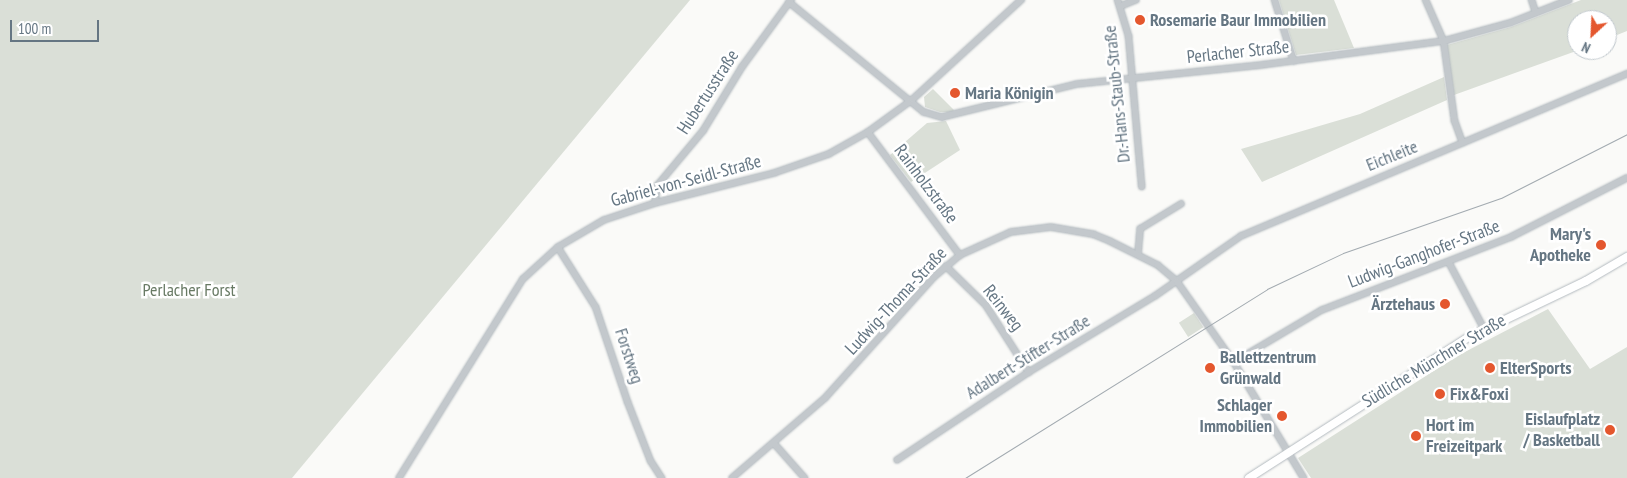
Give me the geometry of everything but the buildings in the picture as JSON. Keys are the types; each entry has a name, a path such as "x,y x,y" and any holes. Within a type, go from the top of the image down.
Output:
{"main road":[{"name":"Südliche Münchner Straße","path":"1249,478 1288,451 1484,328 1568,290 1627,257"}],"street":[{"name":"Gabriel-von-Seidl-Straße","path":"400,478 523,279 558,247 604,220 655,203 802,164 829,154 868,132 912,100 1021,0"},
{"name":"Dr.-Hans-Staub-Straße","path":"1118,0 1129,36 1142,186"},
{"path":"1121,6 1136,0"},
{"path":"1275,0 1294,61"},
{"path":"1426,0 1444,41 1455,120 1463,143"},
{"path":"1532,0 1536,12"},
{"name":"Perlacher Straße","path":"790,1 930,115 942,117 1039,91 1133,76 1294,61 1444,41 1510,23 1569,0"},
{"name":"Hubertusstraße","path":"655,203 658,186 703,131 742,67 790,1"},
{"name":"Eichleite","path":"1177,281 1206,258 1241,236 1627,74"},
{"name":"Rainholzstraße","path":"868,132 960,255"},
{"name":"Ludwig-Ganghofer-Straße","path":"1234,362 1322,310 1449,262 1534,227 1627,178"},
{"path":"1138,254 1140,230 1181,204"},
{"name":"Ludwig-Thoma-Straße","path":"732,478 775,444 825,398 946,266 960,255 1010,232 1052,228 1093,234 1138,254 1177,281 1234,362 1304,478"},
{"name":"Forstweg","path":"558,247 596,307 628,402 651,460 662,478"},
{"path":"1449,262 1484,328"},
{"name":"Reinweg","path":"946,266 986,305 1029,372"},
{"name":"Adalbert-Stifter-Straße","path":"897,460 1029,372 1177,281"},
{"path":"775,444 805,478"}],"green space":[{"name":"Perlacher Forst","path":"0,0 690,0 292,478 0,478"},
{"path":"1279,0 1334,0 1354,48 1296,55"},
{"path":"1581,0 1627,0 1627,31 1617,35 1617,10 1567,10 1567,54 1454,95 1447,45 1511,27"},
{"path":"1444,77 1447,100 1262,182 1241,149 1360,114"},
{"path":"933,89 954,110 953,112 940,112 925,107 924,97"},
{"path":"946,121 960,150 911,182 890,155 927,123"},
{"path":"1548,309 1590,369 1627,347 1627,478 1311,478 1298,458 1457,356"},
{"path":"1194,313 1203,327 1188,337 1179,323"}],"tram line":[{"path":"965,478 1267,289 1343,253 1501,198 1627,134"}],"place":[{"name":"Rosemarie Baur Immobilien","path":"1140,20"},
{"name":"Maria Königin","path":"955,93"},
{"name":"Mary's Apotheke","path":"1601,245"},
{"name":"Ärztehaus","path":"1445,304"},
{"name":"Ballettzentrum Grünwald","path":"1210,368"},
{"name":"ElterSports","path":"1490,368"},
{"name":"Fix&Foxi","path":"1440,394"},
{"name":"Schlager Immobilien","path":"1282,416"},
{"name":"Eislaufplatz / Basketball","path":"1610,430"},
{"name":"Hort im Freizeitpark","path":"1416,436"}]}
